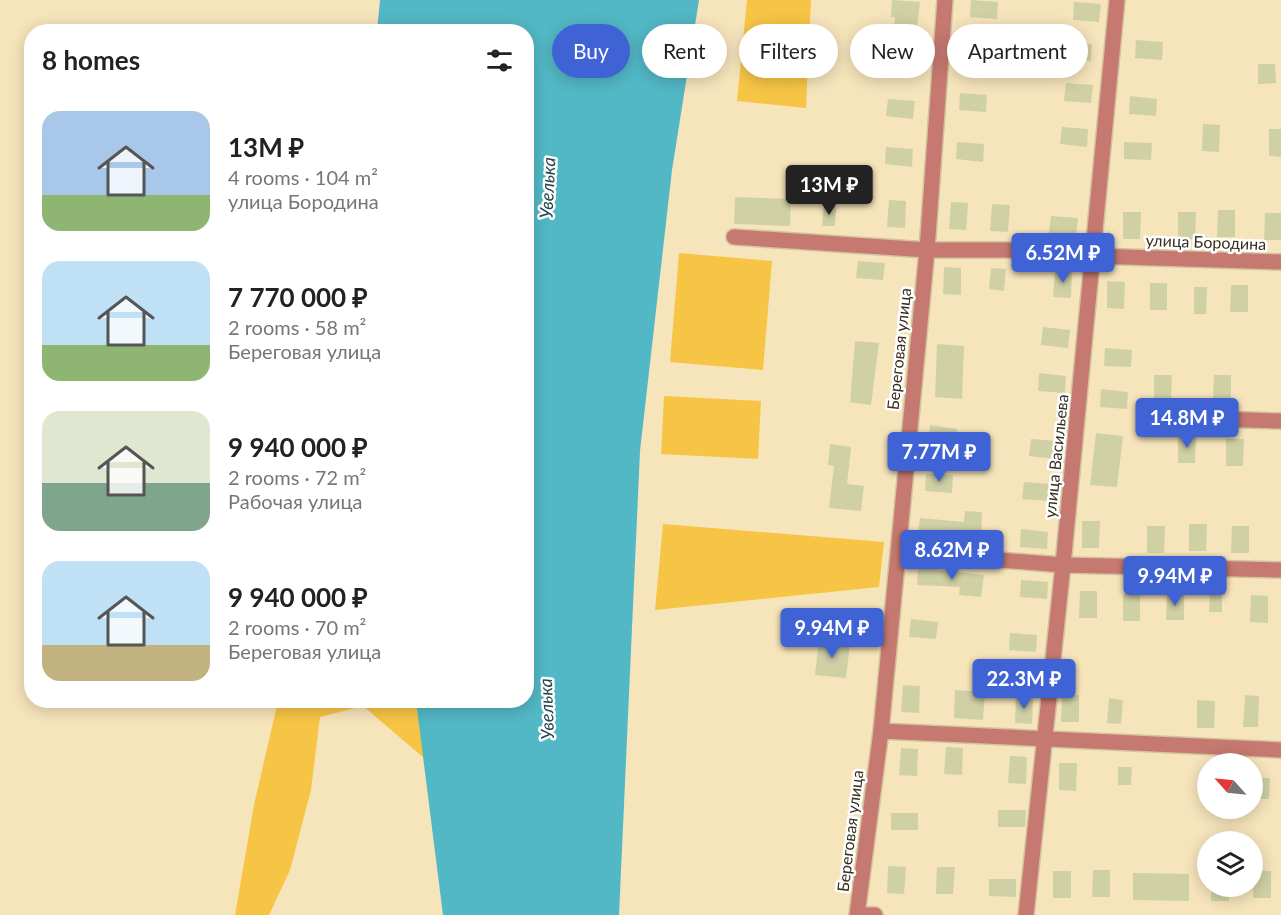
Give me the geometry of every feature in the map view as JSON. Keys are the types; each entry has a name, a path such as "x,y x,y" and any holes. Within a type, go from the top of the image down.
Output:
{"street":[{"name":"Береговая улица","path":"857,915 881,731 927,250 945,0"},
{"name":"улица Васильева","path":"1026,915 1063,565 1117,0"},
{"name":"улица Бородина","path":"734,237 927,250 1008,250 1093,256 1281,262"},
{"path":"1216,419 1281,421"},
{"path":"898,552 1063,565 1281,570"},
{"path":"881,731 1281,750"},
{"path":"857,915 875,915"}],"shaded area":[{"path":"747,0 811,0 810,24 745,24"},
{"path":"739,78 807,78 806,108 737,101"},
{"path":"679,253 772,261 763,370 670,362"},
{"path":"664,396 761,401 758,459 661,454"},
{"path":"663,524 884,542 879,587 655,610"},
{"path":"276,708 355,708 320,717 311,790 290,870 269,915 235,915 254,805"},
{"path":"365,708 417,708 424,758"}],"water":[{"name":"Увелька","path":"380,0 699,0 695,24 642,24 642,78 687,78 672,170 640,451 619,915 443,915 417,708 534,708 534,24 378,24"}],"building":[{"path":"892,0 920,2 917,24 894,24 895,17 891,17"},
{"path":"971,0 998,2 997,19 970,17"},
{"path":"1074,2 1101,4 1099,22 1073,20"},
{"path":"1136,40 1163,42 1162,60 1135,58"},
{"path":"1088,44 1092,44 1091,61 1088,61"},
{"path":"1258,64 1275,64 1276,83 1258,84"},
{"path":"1066,83 1093,85 1091,103 1064,101"},
{"path":"960,93 987,95 986,112 959,110"},
{"path":"1130,96 1157,99 1156,116 1129,114"},
{"path":"888,99 915,101 913,119 886,116"},
{"path":"1203,124 1220,125 1219,152 1202,151"},
{"path":"1062,127 1088,129 1087,147 1060,144"},
{"path":"1269,129 1281,129 1281,157 1269,156"},
{"path":"957,142 984,144 983,162 956,159"},
{"path":"1124,142 1152,143 1151,160 1124,159"},
{"path":"886,147 913,149 912,167 885,164"},
{"path":"735,197 791,199 790,226 734,224"},
{"path":"889,200 906,201 905,228 887,227"},
{"path":"951,202 968,203 966,230 949,229"},
{"path":"992,204 1010,205 1008,232 990,231"},
{"path":"824,205 836,206 835,226 822,226"},
{"path":"1218,210 1235,210 1235,237 1217,237"},
{"path":"1123,212 1141,212 1140,239 1123,239"},
{"path":"1178,212 1196,212 1195,240 1178,239"},
{"path":"1265,213 1281,213 1281,240 1264,240"},
{"path":"1051,216 1078,218 1076,236 1049,233"},
{"path":"858,261 885,263 883,280 856,278"},
{"path":"944,267 961,268 961,295 943,294"},
{"path":"991,268 1006,269 1004,291 989,289"},
{"path":"1055,270 1072,271 1071,298 1053,297"},
{"path":"1107,281 1125,282 1124,309 1107,308"},
{"path":"1150,283 1167,283 1167,310 1150,310"},
{"path":"1231,285 1248,285 1248,312 1230,312"},
{"path":"1194,287 1207,287 1206,314 1194,314"},
{"path":"1043,327 1070,330 1068,348 1041,345"},
{"path":"855,341 879,343 871,405 850,402"},
{"path":"937,344 964,346 962,399 935,397"},
{"path":"1105,348 1132,350 1131,367 1104,366"},
{"path":"1039,373 1066,376 1065,393 1038,391"},
{"path":"1154,375 1172,375 1171,402 1154,402"},
{"path":"1214,375 1231,375 1231,402 1213,402"},
{"path":"1101,389 1128,392 1127,409 1100,407"},
{"path":"930,425 957,429 955,446 928,443"},
{"path":"1096,433 1123,436 1117,487 1090,485"},
{"path":"1178,436 1196,436 1195,463 1178,463"},
{"path":"1031,439 1058,441 1056,459 1029,456"},
{"path":"1226,439 1244,439 1243,466 1226,466"},
{"path":"830,444 851,447 847,484 864,486 861,511 829,508 834,466 828,465"},
{"path":"926,474 953,475 952,493 925,491"},
{"path":"1024,482 1051,484 1049,501 1022,499"},
{"path":"965,511 982,512 981,539 918,535 920,518 964,522"},
{"path":"1082,521 1100,521 1099,548 1082,548"},
{"path":"1189,524 1207,524 1206,551 1189,551"},
{"path":"1147,526 1165,526 1164,553 1147,553"},
{"path":"1232,526 1249,526 1249,553 1231,553"},
{"path":"1021,529 1048,532 1047,549 1020,547"},
{"path":"918,567 984,575 981,597 959,595 960,587 917,585"},
{"path":"1021,580 1048,582 1047,599 1020,597"},
{"path":"1080,591 1097,591 1097,618 1079,618"},
{"path":"1210,592 1222,592 1222,612 1209,612"},
{"path":"1167,593 1184,593 1184,620 1166,620"},
{"path":"1123,594 1140,594 1140,621 1123,621"},
{"path":"1251,595 1268,596 1268,623 1250,622"},
{"path":"911,619 938,622 936,639 909,637"},
{"path":"1010,633 1037,635 1036,652 1009,650"},
{"path":"819,640 850,643 846,678 815,675"},
{"path":"903,685 920,686 919,713 901,712"},
{"path":"955,690 985,692 983,720 954,718"},
{"path":"1062,695 1079,695 1079,722 1061,722"},
{"path":"1245,695 1259,696 1258,727 1243,727"},
{"path":"1016,696 1033,697 1032,724 1015,723"},
{"path":"1109,698 1123,700 1121,724 1107,723"},
{"path":"1197,700 1215,701 1214,728 1197,728"},
{"path":"946,747 963,748 962,775 944,774"},
{"path":"901,748 918,749 917,776 899,775"},
{"path":"1010,756 1027,757 1026,784 1008,783"},
{"path":"1059,763 1077,763 1076,791 1059,790"},
{"path":"1118,767 1132,767 1131,785 1118,785"},
{"path":"1263,778 1270,778 1269,799 1263,799"},
{"path":"998,810 1026,810 1025,827 998,827"},
{"path":"891,813 918,813 918,830 891,830"},
{"path":"888,866 906,867 904,894 887,893"},
{"path":"937,867 955,867 953,894 936,894"},
{"path":"1093,870 1110,870 1110,897 1092,897"},
{"path":"1053,871 1071,871 1071,898 1053,898"},
{"path":"1263,871 1271,871 1271,898 1253,898 1263,897"},
{"path":"1133,873 1189,874 1189,901 1133,900"},
{"path":"989,879 1016,879 1016,897 989,896"},
{"path":"1211,897 1229,897 1229,901 1211,901"}]}
